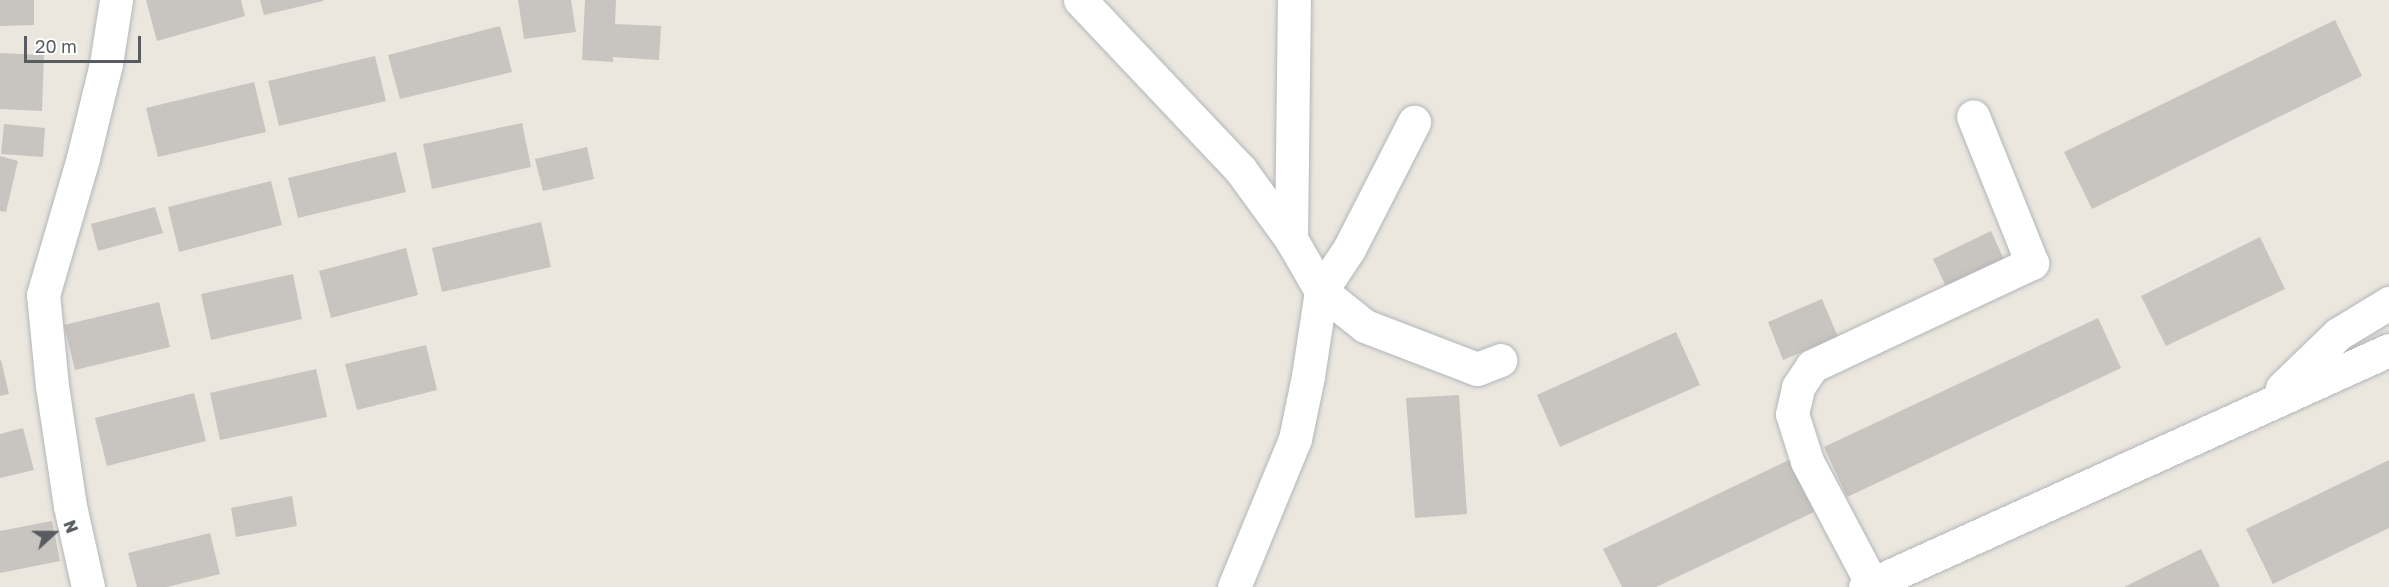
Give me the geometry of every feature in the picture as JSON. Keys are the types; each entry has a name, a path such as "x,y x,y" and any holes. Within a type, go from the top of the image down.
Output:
{"street":[{"path":"87,587 63,462 52,386 43,295 86,148 106,64 116,0"},
{"path":"1080,0 1240,169 1291,239 1321,291 1365,326 1477,369 1500,360"},
{"path":"1291,239 1294,0"},
{"path":"1973,116 2032,263 1812,366 1798,387 1792,414 1807,461 1868,586 2389,350"},
{"path":"1234,587 1295,439 1321,291 1349,249 1414,122"},
{"path":"2261,407 2338,334 2389,303"}],"building":[{"path":"0,0 34,0 34,25 0,26"},
{"path":"146,0 241,0 245,16 157,41"},
{"path":"260,0 323,0 323,1 264,15"},
{"path":"518,0 571,0 576,32 524,39"},
{"path":"585,0 616,0 615,24 661,26 659,60 613,57 613,62 582,60"},
{"path":"2335,20 2362,76 2092,209 2064,152"},
{"path":"500,26 512,72 400,99 388,55"},
{"path":"0,53 44,55 42,111 0,109"},
{"path":"375,56 386,101 279,126 268,81"},
{"path":"254,82 266,132 158,157 146,108"},
{"path":"522,123 531,167 432,189 423,144"},
{"path":"4,124 45,128 43,157 1,154"},
{"path":"587,147 594,179 543,191 535,159"},
{"path":"396,152 406,192 298,218 288,178"},
{"path":"0,156 18,161 6,212 0,211"},
{"path":"271,181 282,225 179,252 168,207"},
{"path":"155,207 163,233 98,251 91,224"},
{"path":"541,222 551,267 442,292 432,248"},
{"path":"1991,231 2005,262 1947,289 1933,259"},
{"path":"2260,237 2285,289 2166,346 2141,296"},
{"path":"406,248 418,295 331,318 319,271"},
{"path":"293,274 302,319 211,340 201,294"},
{"path":"1822,299 1838,337 1783,360 1768,322"},
{"path":"159,302 170,347 75,370 64,325"},
{"path":"2098,318 2121,368 1847,497 1824,447"},
{"path":"1676,332 1700,385 1560,447 1537,395"},
{"path":"426,345 437,390 357,410 345,364"},
{"path":"0,361 9,394 0,396"},
{"path":"316,369 327,417 220,440 210,393"},
{"path":"194,393 206,441 107,466 95,418"},
{"path":"1459,395 1467,514 1415,518 1406,398"},
{"path":"23,428 34,470 0,478 0,434"},
{"path":"1789,460 1814,512 1656,587 1622,587 1603,549"},
{"path":"2389,460 2389,528 2273,584 2246,529"},
{"path":"292,496 297,526 236,537 231,508"},
{"path":"52,521 60,561 0,573 0,531"},
{"path":"210,533 220,574 167,587 137,587 128,553"},
{"path":"2201,549 2220,587 2124,587"}]}
